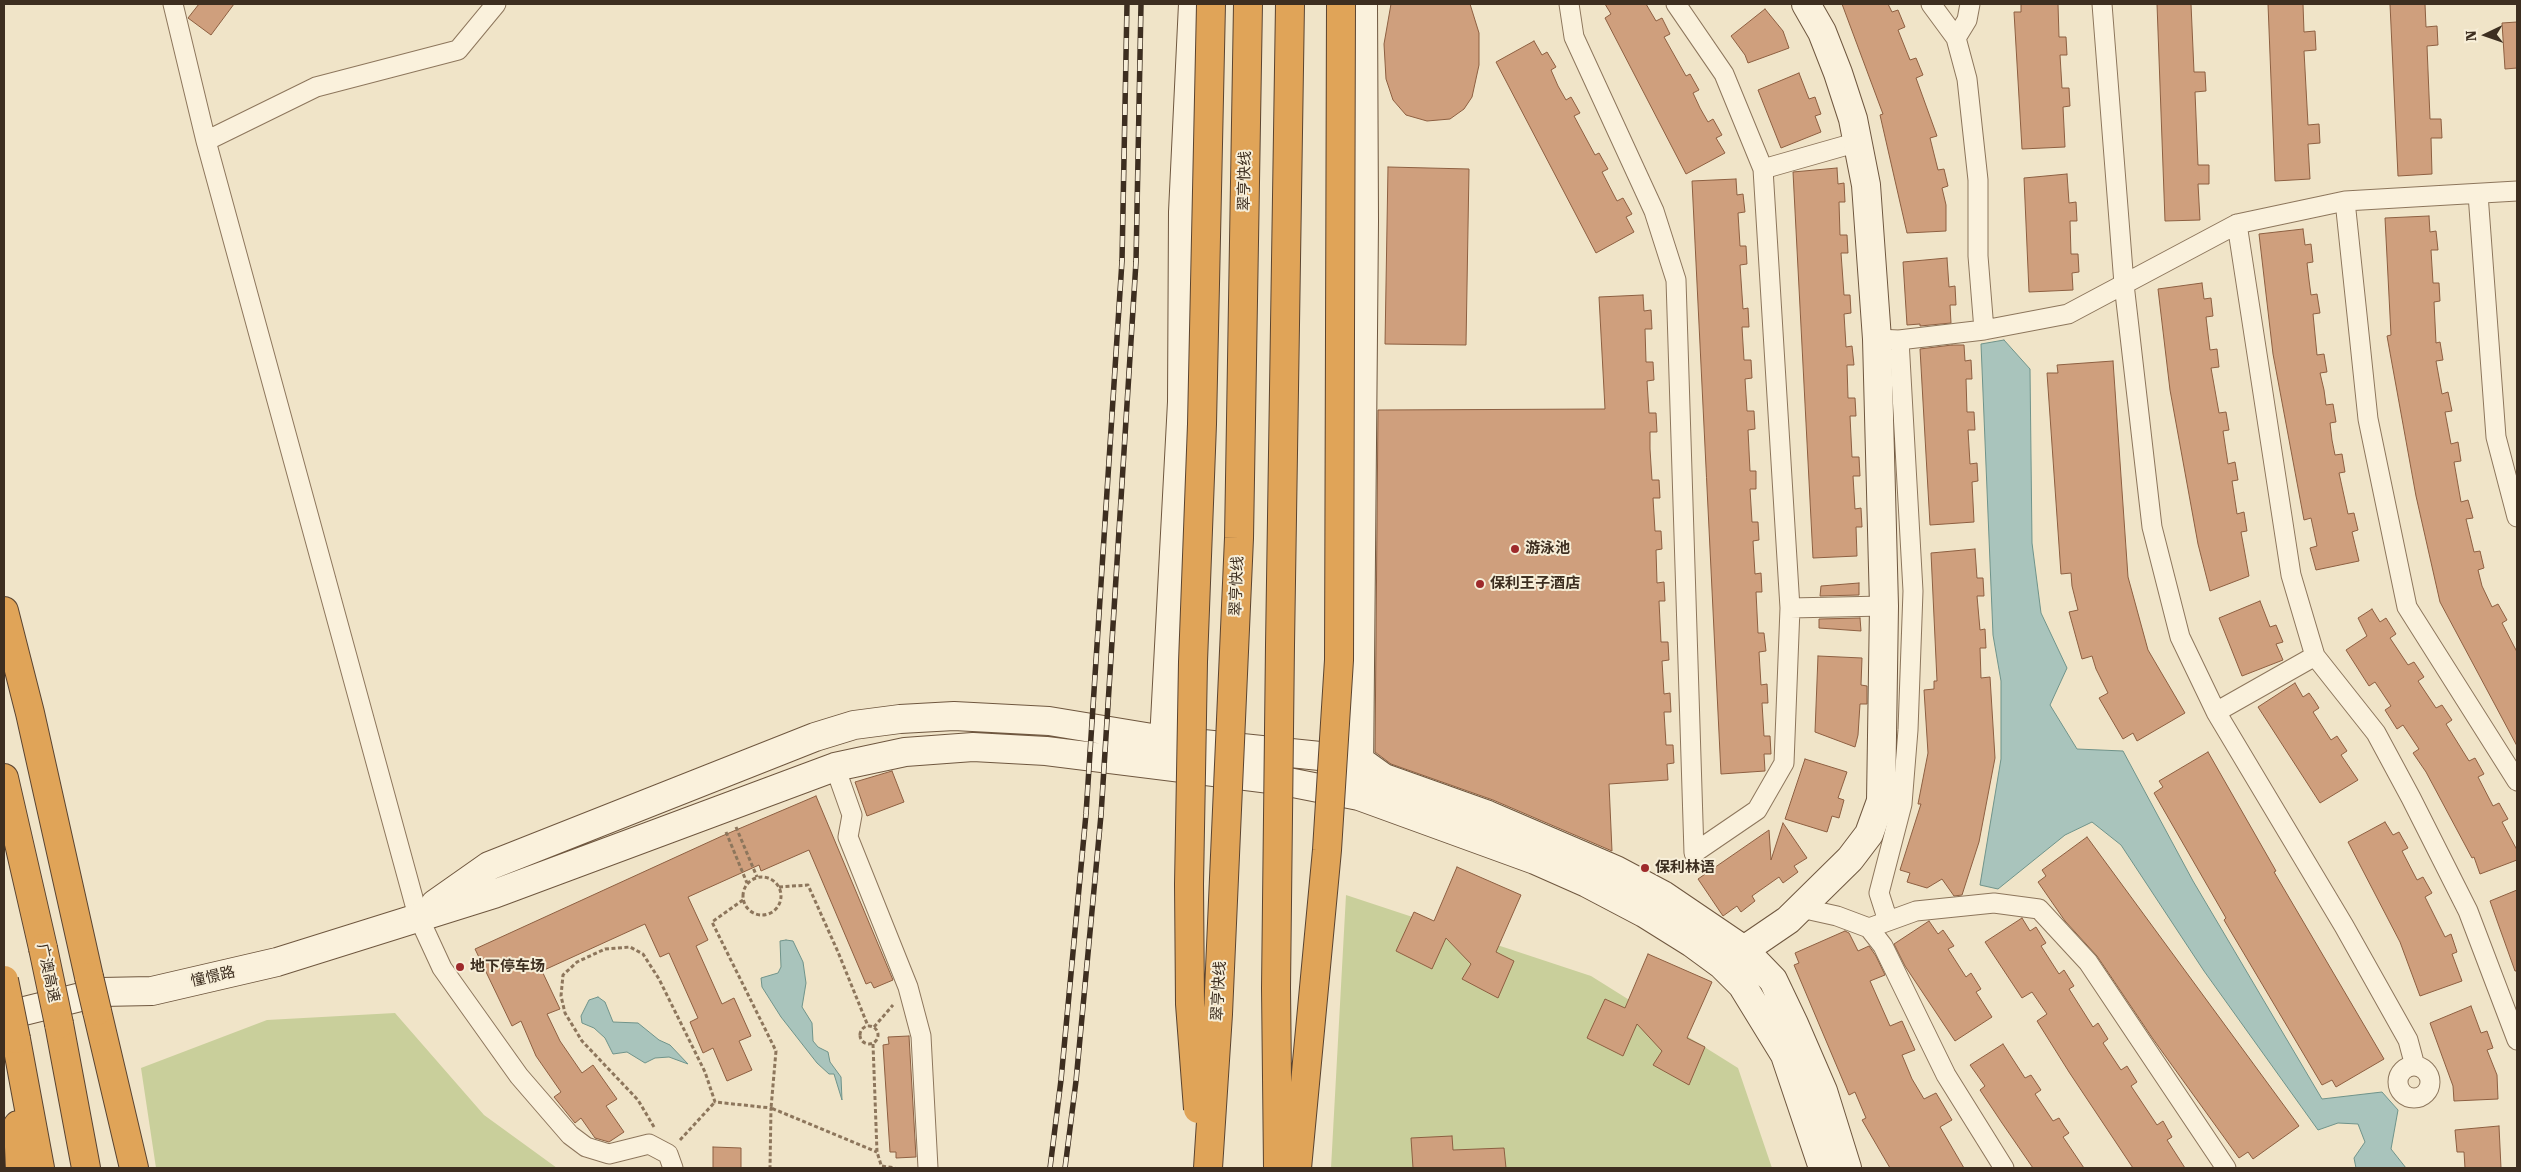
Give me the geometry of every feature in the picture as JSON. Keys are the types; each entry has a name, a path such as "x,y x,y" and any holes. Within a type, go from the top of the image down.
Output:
{"highway":[{"path":"1202,1168 1190,1004 1189,884 1193,662 1202,424 1211,4"},
{"name":"翠亨快线","path":"1208,1168 1218,1014 1239,538 1248,4"},
{"path":"1278,1168 1276,978 1279,665 1290,4"},
{"path":"1297,1168 1327,850 1339,660 1341,4"},
{"path":"4,612 30,713 134,1168"},
{"name":"广澳高速","path":"4,778 59,1024 86,1168"},
{"path":"4,980 10,1027 20,1168"},
{"path":"10,1027 40,1168"}],"street":[{"path":"173,4 206,140 418,916 442,968 519,1076 570,1135 586,1147 609,1154 649,1144 671,1161"},
{"path":"206,140 316,87 458,50 496,4"},
{"path":"1163,752 1182,402 1183,212 1193,4"},
{"path":"1359,796 1364,231 1363,4"},
{"path":"1569,4 1574,37 1654,211 1676,280 1694,853 1727,833 1757,810 1784,764 1790,608 1763,169 1724,74 1676,4"},
{"path":"1806,4 1822,32 1838,73 1858,142 1866,185 1888,340 1913,591 1908,730 1902,804 1879,893 1888,922"},
{"path":"1931,4 1956,38 1967,79 1978,180 1978,256 1984,330"},
{"path":"1956,38 1968,20 1970,4"},
{"path":"2102,4 2124,284 2152,527 2180,637 2216,712 2344,926 2408,1040 2415,1066"},
{"path":"1763,169 1858,142"},
{"path":"1888,340 1984,330 2068,314 2237,224 2345,201 2517,191"},
{"path":"2478,194 2496,436 2517,517"},
{"path":"2345,201 2368,419 2407,607 2517,781"},
{"path":"2237,224 2291,575 2315,656 2376,733 2411,798 2468,911 2517,1040"},
{"path":"1722,966 1788,920 1850,859 1868,834 1881,801 1888,340"},
{"path":"1790,608 1884,606"},
{"path":"2216,712 2315,656"},
{"path":"418,916 488,866 806,741 854,725 900,719 954,716 1049,721 1163,752 1278,780 1359,796 1536,860 1587,883 1668,928 1722,966 1742,985 1785,1056 1823,1168"},
{"name":"憧憬路","path":"10,1027 101,992 152,990 277,962 418,916 494,894 835,768 905,752 973,747 1046,751 1163,752"},
{"path":"1163,752 1360,760 1384,778 1488,814 1616,870 1663,895 1744,950 1773,980 1823,1090 1847,1168"},
{"path":"835,768 852,815 848,837 908,987 921,1036 928,1168"},
{"path":"1869,928 1916,911 1994,903 2039,909 2088,962 2226,1168"},
{"path":"1801,908 1837,916 1869,928 1882,946 1946,1075 2004,1168"}],"path":[{"path":"722,809 757,877"},
{"path":"722,809 747,883 743,900 712,922 776,1051 771,1108 770,1168"},
{"path":"743,900 750,911 755,914 768,914 778,906 781,900 779,887 772,879 757,877 747,883"},
{"path":"779,887 808,885 868,1026"},
{"path":"649,1144 654,1126 638,1100 582,1040 565,1014 561,996 563,975 578,962 605,949 630,947 644,954 659,979 701,1063 715,1102"},
{"path":"874,1027 908,987"},
{"path":"868,1026 874,1027 878,1031 878,1037 873,1044 878,1152 882,1167 895,1168"},
{"path":"868,1026 861,1032 860,1038 867,1044 873,1044"},
{"path":"715,1102 771,1108 878,1152"},
{"path":"671,1161 715,1102"}],"green space":[{"path":"1346,895 1591,976 1738,1068 1772,1168 1331,1168"},
{"path":"395,1013 484,1115 557,1168 156,1168 141,1068 267,1020"}],"water":[{"path":"2004,340 2030,369 2032,543 2041,613 2067,668 2050,705 2077,749 2123,751 2193,881 2322,1099 2382,1092 2398,1110 2391,1149 2406,1168 2356,1168 2354,1158 2365,1142 2358,1124 2338,1123 2318,1130 2204,971 2121,845 2092,822 2065,835 1998,889 1980,885 2001,759 2001,681 1993,635 1981,344"},
{"path":"780,941 793,941 803,962 806,983 802,1007 812,1023 813,1041 818,1047 828,1052 830,1062 841,1077 842,1100 834,1074 829,1074 817,1063 781,1017 762,987 761,978 778,973 781,967"},
{"path":"598,997 605,1002 613,1022 638,1023 659,1040 670,1045 688,1064 669,1057 655,1058 645,1063 627,1052 613,1054 605,1038 594,1028 582,1023 581,1016 589,1000"}],"building":[{"path":"199,4 234,4 211,35 188,18"},
{"path":"1391,4 1470,4 1479,33 1479,65 1472,97 1464,109 1450,119 1427,121 1406,115 1393,100 1386,79 1384,44"},
{"path":"1605,4 1646,4 1656,21 1662,18 1670,34 1664,37 1686,76 1690,74 1699,90 1693,93 1708,122 1713,119 1722,135 1716,138 1725,153 1686,174 1605,18 1611,14"},
{"path":"1842,4 1888,4 1892,12 1898,10 1905,27 1898,30 1910,60 1916,58 1923,75 1916,78 1937,136 1930,138 1938,170 1944,169 1948,186 1942,188 1946,205 1946,231 1907,233 1880,115 1883,114"},
{"path":"2021,4 2058,4 2059,37 2066,37 2067,55 2060,55 2062,88 2069,88 2070,106 2063,107 2065,147 2022,149 2014,12 2021,12"},
{"path":"2157,4 2191,4 2194,72 2205,72 2206,91 2195,92 2198,165 2209,165 2209,184 2198,184 2200,220 2165,221"},
{"path":"2268,4 2303,4 2304,32 2315,31 2316,50 2304,51 2308,125 2319,124 2320,143 2308,144 2310,179 2275,181"},
{"path":"2390,4 2425,4 2426,27 2437,26 2438,45 2427,46 2430,119 2441,119 2442,138 2431,138 2432,174 2398,176"},
{"path":"1765,9 1783,31 1789,48 1748,63 1745,55 1731,36"},
{"path":"2517,22 2517,68 2505,69 2502,23"},
{"path":"1534,41 1542,55 1547,52 1556,67 1551,70 1558,86 1566,100 1571,97 1580,113 1574,116 1595,155 1599,153 1608,169 1602,172 1617,201 1623,198 1632,214 1626,217 1634,232 1596,253 1496,62"},
{"path":"1799,73 1809,99 1815,97 1821,114 1815,116 1821,132 1781,148 1758,90"},
{"path":"1388,167 1469,169 1466,345 1385,344"},
{"path":"1837,168 1838,184 1844,183 1845,202 1839,202 1840,235 1847,235 1848,253 1841,253 1844,295 1850,295 1851,313 1844,314 1846,347 1852,346 1854,365 1847,365 1848,398 1855,398 1856,416 1850,416 1852,457 1859,457 1860,476 1853,476 1855,509 1861,508 1862,527 1856,527 1857,556 1813,558 1793,172"},
{"path":"2067,174 2069,203 2076,202 2077,221 2070,221 2071,254 2078,254 2079,272 2072,273 2073,290 2029,292 2024,178"},
{"path":"1736,179 1737,195 1743,194 1745,212 1738,213 1740,246 1746,246 1747,264 1740,265 1743,309 1748,308 1749,327 1742,327 1744,360 1751,360 1752,378 1745,379 1747,411 1754,411 1755,429 1748,430 1750,471 1756,471 1756,489 1750,489 1752,522 1758,522 1759,540 1753,541 1755,574 1761,573 1762,592 1756,592 1758,633 1764,633 1766,651 1759,652 1761,685 1767,684 1768,703 1762,703 1764,736 1770,736 1771,754 1764,754 1765,771 1721,774 1692,181"},
{"path":"2429,216 2430,232 2436,231 2438,250 2431,250 2433,283 2439,283 2440,301 2434,302 2436,343 2440,342 2443,360 2436,361 2442,394 2448,392 2452,411 2445,412 2451,444 2458,442 2461,461 2454,462 2461,502 2468,500 2473,518 2466,519 2474,552 2480,551 2484,568 2478,570 2482,586 2492,607 2498,604 2507,620 2502,623 2517,652 2517,746 2440,602 2416,496 2387,336 2391,335 2385,218"},
{"path":"2303,229 2305,245 2311,244 2313,262 2307,263 2311,295 2317,294 2320,313 2313,314 2317,355 2324,354 2327,372 2320,373 2326,405 2333,404 2336,422 2330,423 2332,440 2335,455 2342,454 2345,472 2339,473 2348,514 2354,513 2358,530 2352,532 2359,561 2316,570 2310,548 2317,546 2311,518 2304,520 2273,354 2259,234"},
{"path":"1947,258 1949,287 1955,286 1956,305 1950,305 1951,323 1920,326 1920,324 1907,325 1903,262"},
{"path":"2202,283 2204,299 2211,298 2213,316 2206,317 2210,350 2217,349 2219,367 2211,368 2219,413 2226,412 2229,430 2223,431 2228,464 2235,462 2238,480 2232,481 2237,514 2244,512 2247,531 2241,532 2249,576 2210,591 2198,544 2170,390 2158,289"},
{"name":"保利王子酒店","path":"1643,295 1644,311 1651,310 1652,329 1645,329 1646,362 1653,362 1654,380 1647,381 1649,413 1656,413 1657,432 1650,432 1650,449 1652,480 1659,480 1660,498 1653,498 1655,531 1661,531 1662,549 1656,550 1657,583 1664,582 1665,601 1659,601 1661,642 1668,642 1669,660 1662,661 1664,694 1670,693 1671,712 1664,712 1666,745 1673,745 1674,763 1667,764 1668,780 1609,784 1612,851 1493,800 1391,764 1375,752 1378,410 1605,409 1599,297"},
{"path":"1964,345 1965,361 1971,360 1972,379 1966,379 1967,412 1974,412 1975,430 1968,430 1970,464 1977,463 1978,481 1972,482 1974,522 1930,525 1920,349"},
{"path":"2113,361 2128,577 2148,650 2185,713 2137,741 2133,733 2123,739 2099,698 2108,693 2092,656 2082,659 2069,612 2078,610 2071,573 2061,574 2047,373 2058,373 2057,365"},
{"path":"1975,549 1977,578 1983,578 1984,596 1977,596 1980,630 1985,629 1986,648 1980,648 1981,678 1990,677 1995,758 1979,842 1962,895 1954,896 1942,879 1927,888 1907,882 1910,873 1900,870 1921,804 1918,804 1928,753 1924,690 1934,689 1934,681 1937,681 1931,553"},
{"path":"1859,583 1859,595 1820,596 1821,586"},
{"path":"2260,601 2270,627 2276,625 2283,642 2276,644 2283,660 2242,676 2219,618"},
{"path":"2372,609 2380,622 2386,618 2396,634 2390,638 2408,665 2414,662 2424,677 2418,681 2436,708 2442,705 2452,720 2446,724 2469,761 2475,758 2484,774 2478,777 2493,806 2499,803 2508,819 2502,822 2517,850 2517,860 2480,874 2474,857 2472,858 2426,772 2413,753 2419,749 2403,725 2397,729 2385,710 2391,706 2375,682 2369,686 2346,650 2367,636 2358,618"},
{"path":"1860,618 1861,631 1819,628 1819,619"},
{"path":"1818,656 1862,658 1861,685 1867,686 1867,704 1860,704 1858,735 1855,747 1815,732"},
{"path":"2295,683 2303,697 2309,693 2314,700 2319,708 2313,712 2331,740 2337,736 2347,751 2341,755 2358,780 2320,803 2258,707"},
{"path":"2208,752 2276,871 2274,872 2384,1059 2336,1087 2332,1080 2322,1085 2224,920 2226,918 2154,793 2163,787 2159,781"},
{"path":"1805,759 1847,772 1838,798 1844,800 1839,818 1832,816 1827,832 1785,819"},
{"path":"892,771 904,802 867,816 855,782"},
{"path":"816,796 893,980 874,988 871,982 866,984 809,850 761,871 759,865 688,897 708,940 696,946 722,1004 734,998 751,1036 739,1041 752,1070 727,1081 713,1048 703,1053 690,1022 698,1018 669,953 660,957 645,924 542,971 560,1009 547,1014 560,1041 582,1073 593,1065 617,1099 606,1106 624,1132 609,1142 595,1138 581,1118 575,1123 554,1097 561,1092 536,1056 521,1021 512,1026 475,949 722,836"},
{"path":"2385,822 2393,835 2399,832 2408,848 2402,851 2417,880 2423,877 2432,893 2425,897 2445,937 2451,934 2457,952 2452,954 2462,981 2420,996 2400,942 2348,842"},
{"path":"1783,823 1807,858 1794,866 1798,872 1783,883 1779,877 1752,896 1755,901 1741,912 1737,906 1723,916 1698,879 1769,830 1771,860"},
{"path":"2087,837 2299,1126 2253,1159 2248,1152 2239,1158 2153,1039 2097,956 2065,921 2038,882 2046,876 2042,870"},
{"path":"1457,867 1521,895 1496,952 1514,961 1498,998 1462,979 1471,964 1446,938 1432,969 1396,951 1414,912 1434,921"},
{"path":"2517,890 2517,971 2515,971 2490,901"},
{"path":"2022,918 2030,931 2036,927 2046,943 2041,946 2059,974 2064,970 2074,986 2069,989 2093,1027 2098,1023 2108,1039 2103,1043 2121,1070 2127,1066 2137,1082 2131,1086 2157,1125 2163,1121 2172,1137 2167,1140 2185,1168 2133,1168 2069,1072 2037,1021 2047,1014 2032,992 2022,998 1985,942"},
{"path":"1929,921 1938,934 1943,930 1954,946 1948,949 1966,977 1971,973 1981,989 1976,992 1992,1017 1955,1041 1905,966 1894,944"},
{"path":"1845,931 1849,933 1858,951 1869,946 1876,956 1885,975 1870,981 1890,1026 1902,1021 1915,1050 1902,1055 1912,1079 1924,1099 1936,1093 1952,1120 1940,1127 1964,1168 1890,1168 1862,1120 1866,1118 1855,1092 1849,1095 1794,965 1799,963 1795,953"},
{"path":"1648,954 1712,982 1687,1038 1705,1047 1689,1085 1653,1065 1662,1051 1637,1024 1623,1056 1587,1038 1605,999 1625,1008"},
{"path":"2471,1006 2481,1033 2487,1031 2493,1048 2487,1050 2497,1075 2498,1099 2454,1101 2453,1086 2430,1023"},
{"path":"909,1036 916,1157 896,1158 896,1152 890,1152 883,1045 889,1044 888,1037"},
{"path":"2003,1044 2025,1078 2031,1075 2041,1090 2035,1094 2053,1121 2059,1118 2069,1133 2063,1137 2084,1168 2033,1168 1980,1090 1985,1086 1970,1065"},
{"path":"2499,1126 2501,1168 2465,1168 2464,1152 2457,1152 2455,1130"},
{"path":"1452,1136 1453,1150 1504,1148 1506,1168 1413,1168 1411,1138"},
{"path":"713,1147 741,1148 741,1168 713,1168"}],"railway":[{"path":"1050,1168 1061,1080 1086,814 1122,261 1127,4"},
{"path":"1065,1168 1076,1081 1101,815 1136,262 1141,4"}],"place":[{"name":"游泳池","path":"1515,549"},
{"name":"保利王子酒店","path":"1480,584"},
{"name":"保利林语","path":"1645,868"},
{"name":"地下停车场","path":"460,967"}]}
